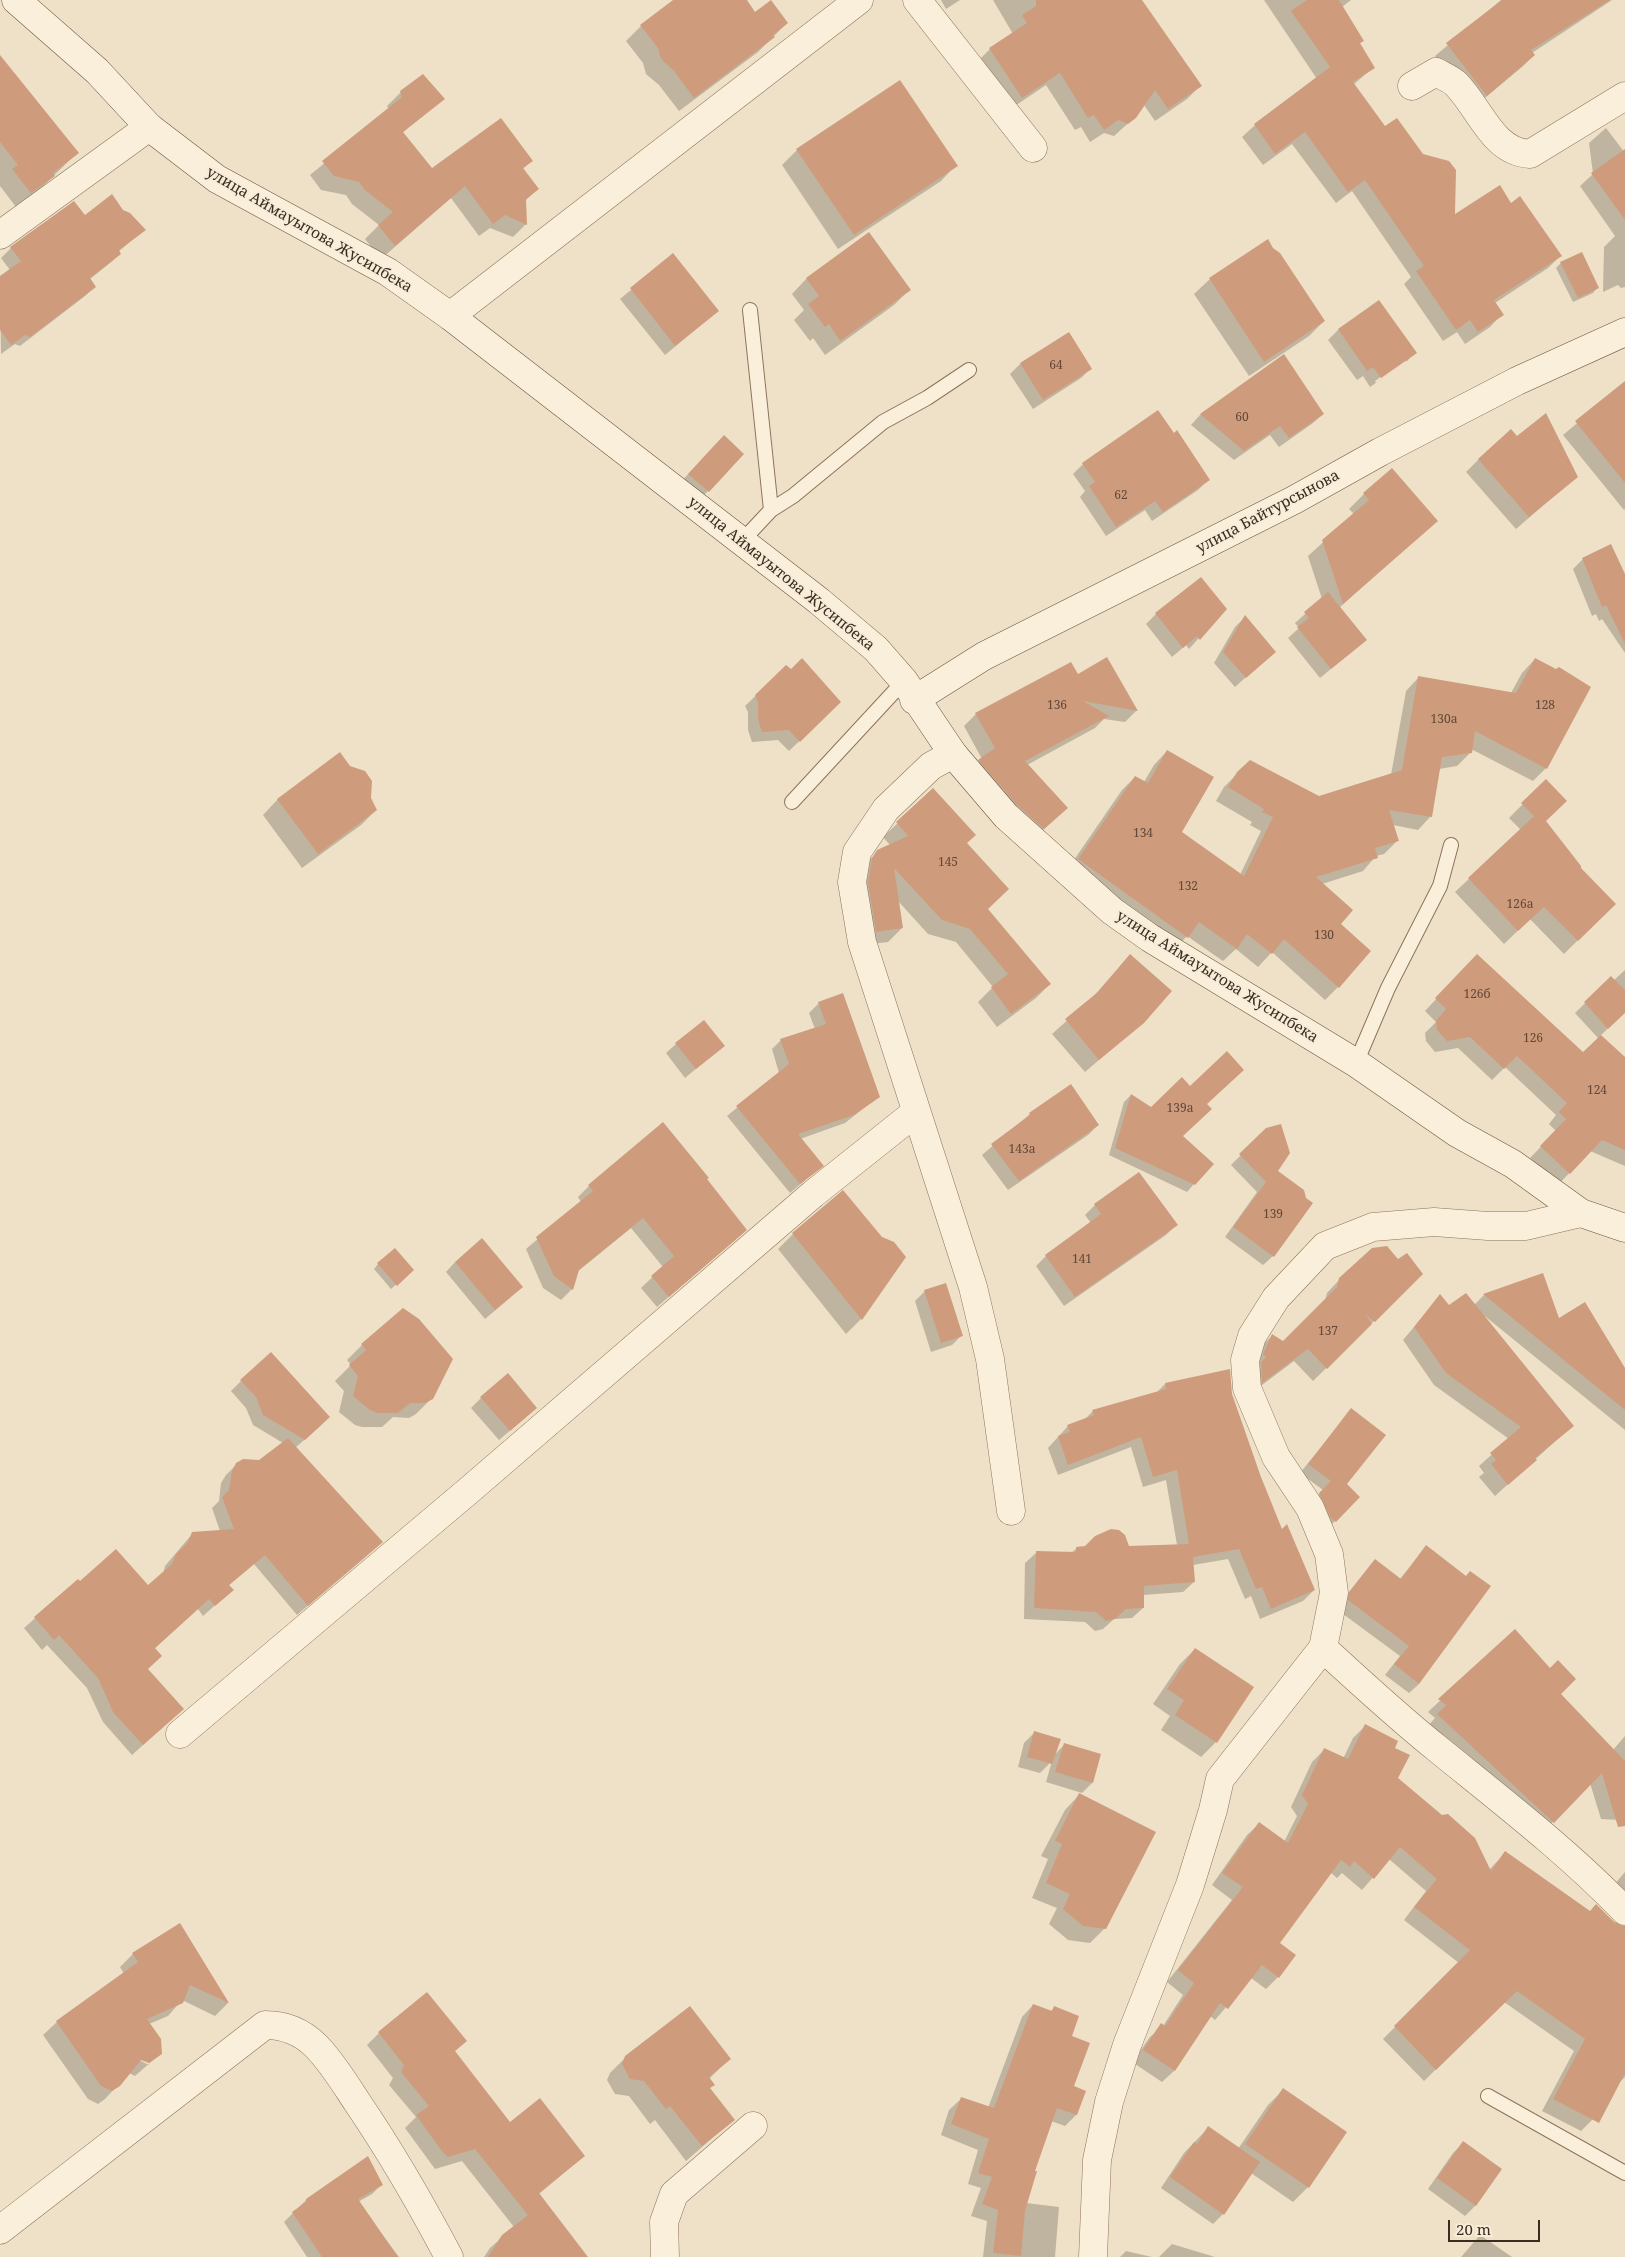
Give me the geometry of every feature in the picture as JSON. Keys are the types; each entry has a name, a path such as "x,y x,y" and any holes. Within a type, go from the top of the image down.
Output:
{"street":[{"name":"улица Аймауытова Жусипбека","path":"16,0 98,71 149,127 216,179 388,272 450,316 643,467 743,540 876,649 954,754 1006,816 1112,911 1150,938 1356,1062 1457,1132 1513,1164 1582,1212 1625,1228"},
{"path":"450,316 859,0"},
{"path":"917,0 1033,148"},
{"path":"1412,86 1436,72 1456,84 1488,128 1507,148 1520,154 1530,154 1625,96"},
{"path":"0,234 149,127"},
{"name":"улица Байтурсынова","path":"909,691 984,656 1294,500 1380,452 1517,381 1625,332"},
{"path":"954,754 931,766 886,809 857,852 852,882 862,942 978,1305 990,1359 1011,1511"},
{"path":"180,1734 474,1486 806,1200 916,1112"},
{"path":"1093,2257 1096,2160 1109,2102 1127,2045 1190,1885 1213,1810 1220,1779 1323,1648 1334,1593 1329,1554 1310,1508 1276,1457 1248,1388 1245,1360 1252,1336 1276,1298 1325,1246 1373,1227 1434,1222 1488,1226 1526,1226 1582,1212"},
{"path":"1323,1648 1417,1732 1591,1876 1625,1911"},
{"path":"0,2230 265,2025 280,2025 300,2033 317,2047 346,2085 394,2157 449,2257"},
{"path":"665,2257 664,2222 674,2194 753,2126"}],"lane":[{"path":"750,310 771,510"},
{"path":"743,540 771,510 793,496 883,422 927,398 969,370"},
{"path":"792,802 909,691"},
{"path":"1356,1062 1388,988 1440,886 1451,845"},
{"path":"1488,2096 1625,2172"}],"building":[{"path":"673,0 747,0 755,12 771,0 788,23 773,35 775,37 694,98 674,71 661,59 658,48 640,25"},
{"path":"1036,0 1142,0 1202,86 1168,109 1155,90 1136,118 1128,124 1118,120 1104,130 1094,115 1088,118 1060,73 1022,98 989,48 1027,23 1022,15 1036,6"},
{"path":"1307,0 1339,0 1364,41 1360,43 1375,68 1353,82 1385,126 1397,118 1423,154 1449,161 1456,170 1455,214 1500,185 1511,203 1520,196 1562,256 1494,300 1504,315 1478,332 1470,320 1456,330 1416,271 1424,266 1365,180 1348,192 1305,132 1275,154 1254,124 1330,67 1291,11"},
{"path":"1502,0 1610,0 1531,50 1535,55 1487,96 1446,43"},
{"path":"0,55 79,153 53,173 55,176 31,193 12,169 18,165 0,142"},
{"path":"423,74 445,99 403,132 432,168 501,118 533,161 523,168 539,189 526,199 527,225 505,215 493,224 465,186 395,246 378,225 393,212 365,190 359,182 334,176 322,161 402,97 400,91"},
{"path":"900,80 958,166 854,235 796,149"},
{"path":"1625,149 1625,220 1591,173"},
{"path":"112,194 123,210 130,213 146,230 119,250 121,254 90,278 96,287 30,337 25,335 11,345 0,330 0,276 21,261 10,247 74,201 85,215"},
{"path":"869,232 911,290 840,341 829,324 825,327 808,304 819,296 806,278"},
{"path":"1268,239 1273,248 1280,253 1325,321 1264,362 1209,278"},
{"path":"1582,252 1599,288 1578,298 1560,262"},
{"path":"673,253 719,311 675,346 630,288"},
{"path":"1379,300 1417,353 1381,378 1373,367 1367,371 1338,329"},
{"path":"1069,332 1092,369 1043,400 1020,363"},
{"path":"1284,354 1324,414 1289,438 1280,426 1244,451 1200,414"},
{"path":"1625,381 1625,483 1575,421"},
{"path":"1158,410 1174,433 1177,430 1210,480 1163,512 1155,501 1116,527 1089,486 1095,482 1082,463"},
{"path":"1546,413 1578,477 1529,517 1478,459 1511,429 1517,436"},
{"path":"724,435 744,454 709,492 688,474"},
{"path":"1392,468 1438,521 1343,604 1322,540 1369,500 1363,493"},
{"path":"1611,544 1625,574 1625,644 1606,605 1602,607 1582,558"},
{"path":"1201,577 1227,609 1200,640 1197,636 1183,648 1155,613"},
{"path":"1328,592 1367,640 1331,669 1297,627 1309,618 1304,612"},
{"path":"1245,615 1276,652 1246,678 1223,652"},
{"path":"1107,657 1138,711 1083,701 1109,716 1025,761 1068,808 1044,829 1017,805 978,760 995,748 975,713 1071,662 1078,674"},
{"path":"802,658 841,702 800,742 789,730 762,732 758,719 758,702 755,695 786,665 791,669"},
{"path":"1535,658 1556,669 1559,667 1591,687 1547,769 1475,731 1472,753 1442,757 1432,817 1389,810 1399,841 1375,848 1378,858 1316,877 1353,910 1341,924 1371,951 1339,988 1284,939 1272,954 1247,934 1237,949 1199,922 1188,938 1078,859 1135,776 1148,783 1167,750 1214,777 1182,832 1244,876 1273,817 1262,812 1264,809 1228,787 1237,772 1250,760 1319,796 1402,770 1418,676 1516,693"},
{"path":"340,752 350,766 365,771 372,781 371,798 377,810 318,854 277,799"},
{"path":"1546,779 1567,801 1546,821 1581,868 1616,904 1578,941 1544,907 1518,931 1468,878 1534,816 1521,803"},
{"path":"933,788 976,835 967,843 1009,889 988,909 1051,984 1011,1014 991,987 1008,974 970,929 942,920 894,868 903,928 876,932 868,882 872,858 877,850 908,836 896,822"},
{"path":"1130,954 1172,991 1144,1023 1099,1060 1065,1019 1098,992"},
{"path":"1477,954 1583,1052 1601,1035 1625,1057 1625,1150 1602,1140 1570,1174 1540,1146 1566,1119 1559,1112 1567,1103 1517,1056 1504,1069 1470,1037 1447,1041 1437,1030 1436,1021 1446,1009 1435,998"},
{"path":"1611,976 1625,990 1625,1013 1608,1029 1584,1002"},
{"path":"843,993 880,1097 854,1115 798,1134 824,1166 800,1184 736,1106 789,1064 780,1039 826,1024 818,1002"},
{"path":"704,1020 725,1046 696,1069 675,1043"},
{"path":"1227,1051 1244,1070 1207,1104 1212,1109 1183,1136 1214,1164 1195,1185 1115,1148 1131,1094 1151,1107 1182,1077 1190,1086"},
{"path":"1071,1084 1099,1125 1019,1181 991,1144 1030,1115 1029,1113"},
{"path":"663,1122 709,1178 707,1179 747,1230 669,1297 651,1276 674,1256 643,1218 579,1270 573,1290 554,1276 536,1237 593,1191 588,1185"},
{"path":"1281,1124 1290,1153 1278,1171 1304,1190 1306,1198 1313,1203 1274,1257 1233,1227 1266,1182 1239,1154 1266,1128"},
{"path":"1139,1172 1178,1225 1075,1297 1045,1255 1101,1214 1094,1204"},
{"path":"843,1190 882,1237 894,1242 906,1257 862,1320 792,1233"},
{"path":"482,1238 523,1287 495,1310 455,1262"},
{"path":"1387,1246 1398,1259 1407,1253 1423,1274 1375,1322 1366,1315 1372,1324 1327,1369 1308,1349 1262,1383 1261,1362 1266,1357 1263,1354 1272,1334 1283,1341 1337,1287 1339,1278 1372,1248"},
{"path":"395,1248 414,1270 397,1286 377,1263"},
{"path":"1543,1273 1559,1318 1585,1302 1625,1368 1625,1410 1483,1294"},
{"path":"946,1283 963,1336 941,1343 924,1290"},
{"path":"1466,1293 1574,1426 1535,1458 1537,1460 1508,1485 1491,1464 1496,1460 1490,1453 1521,1427 1446,1373 1414,1327 1440,1294 1449,1305"},
{"path":"403,1308 419,1319 453,1359 433,1399 425,1403 410,1403 398,1413 378,1413 370,1410 353,1396 358,1376 349,1365 366,1350 361,1344"},
{"path":"271,1352 330,1417 305,1440 263,1415 256,1397 240,1380"},
{"path":"1230,1369 1232,1394 1261,1477 1282,1529 1287,1524 1315,1590 1271,1609 1262,1587 1256,1589 1239,1549 1193,1557 1195,1582 1144,1586 1144,1608 1126,1609 1115,1619 1106,1621 1096,1612 1034,1608 1036,1551 1076,1552 1076,1547 1085,1546 1095,1536 1111,1529 1119,1530 1125,1535 1129,1546 1189,1544 1177,1470 1153,1477 1141,1437 1068,1465 1058,1436 1070,1432 1067,1425 1094,1415 1092,1410 1166,1389 1165,1383"},
{"path":"508,1373 537,1408 510,1431 480,1397"},
{"path":"1351,1408 1386,1435 1347,1484 1360,1497 1336,1522 1330,1517 1319,1493 1331,1481 1308,1464"},
{"path":"288,1438 383,1542 308,1606 265,1555 229,1585 234,1590 215,1606 209,1599 155,1648 162,1656 148,1669 184,1709 143,1745 113,1712 98,1678 59,1635 54,1640 34,1617 78,1579 80,1581 116,1549 148,1585 172,1564 176,1554 188,1542 192,1532 234,1529 222,1497 229,1490 232,1471 236,1463 243,1459 259,1460"},
{"path":"1426,1545 1466,1576 1470,1571 1491,1586 1419,1684 1394,1664 1409,1646 1348,1600 1349,1592 1375,1559 1401,1579"},
{"path":"1515,1629 1550,1668 1558,1660 1576,1679 1561,1694 1625,1761 1625,1826 1618,1827 1602,1773 1554,1823 1437,1714 1446,1705 1438,1699"},
{"path":"1195,1648 1254,1687 1217,1743 1175,1715 1184,1700 1167,1689"},
{"path":"1365,1724 1398,1741 1395,1748 1410,1755 1398,1778 1442,1815 1448,1814 1475,1838 1491,1871 1505,1851 1590,1911 1596,1904 1614,1922 1625,1926 1625,2073 1599,2123 1553,2099 1585,2039 1517,1991 1436,2070 1394,2026 1470,1950 1414,1907 1437,1879 1400,1847 1374,1879 1354,1861 1350,1867 1341,1860 1280,1943 1296,1955 1279,1978 1262,1965 1228,2009 1220,2003 1175,2071 1143,2050 1161,2023 1165,2026 1194,1983 1178,1970 1243,1887 1222,1873 1259,1822 1288,1843 1308,1804 1302,1795 1324,1748 1348,1759"},
{"path":"1034,1731 1061,1739 1052,1764 1027,1757"},
{"path":"1064,1743 1101,1754 1093,1783 1055,1772"},
{"path":"1079,1793 1156,1832 1106,1929 1083,1926 1063,1909 1070,1894 1046,1883 1062,1844 1055,1841"},
{"path":"180,1923 229,2003 190,1985 183,2003 147,2019 161,2039 162,2054 149,2063 141,2060 120,2086 112,2091 101,2086 56,2021 138,1962 132,1953"},
{"path":"427,1992 467,2041 455,2051 510,2122 540,2098 585,2156 539,2193 588,2257 488,2257 502,2235 528,2215 475,2149 448,2157 441,2150 416,2115 429,2106 401,2072 404,2065 378,2032"},
{"path":"1033,2004 1052,2011 1054,2006 1079,2016 1072,2036 1090,2043 1074,2086 1086,2091 1077,2115 1057,2108 1035,2171 1037,2171 1025,2211 1021,2256 993,2253 998,2210 982,2204 992,2177 978,2173 989,2139 951,2124 961,2097 994,2108"},
{"path":"690,2006 731,2059 709,2077 715,2085 710,2088 735,2120 702,2146 670,2106 666,2109 644,2081 630,2079 622,2064 625,2056"},
{"path":"1283,2088 1347,2132 1309,2188 1245,2144"},
{"path":"1208,2126 1260,2162 1224,2215 1170,2177 1194,2142 1197,2144"},
{"path":"1463,2141 1502,2169 1476,2206 1437,2178"},
{"path":"368,2156 383,2185 358,2199 398,2257 322,2257 292,2212 306,2202 306,2199"}]}
